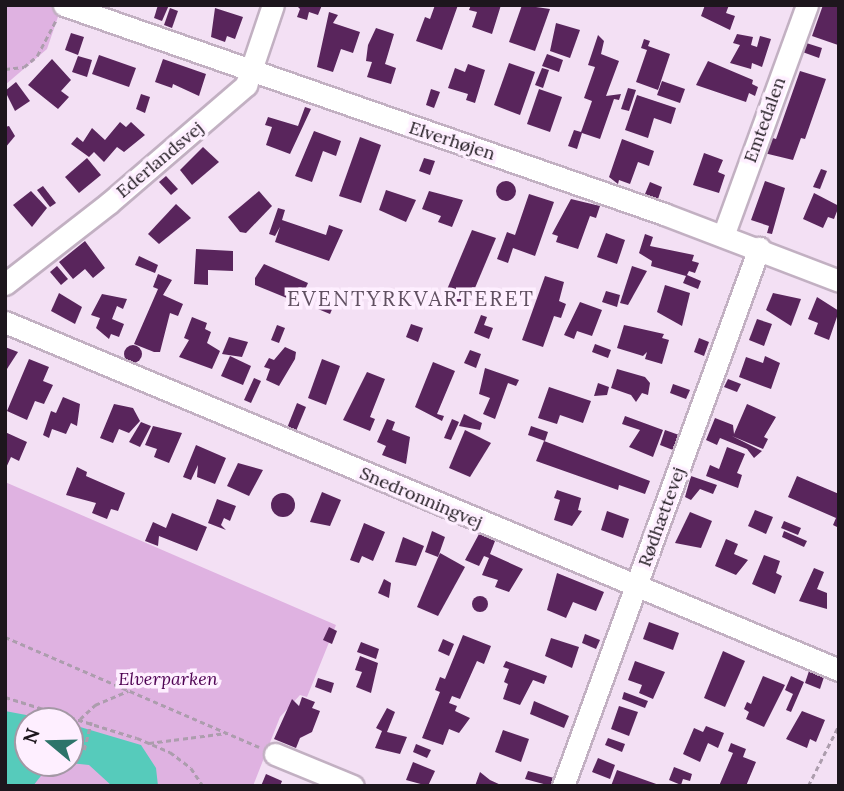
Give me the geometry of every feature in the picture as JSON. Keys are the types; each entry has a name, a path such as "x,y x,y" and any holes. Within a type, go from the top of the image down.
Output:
{"street":[{"name":"Ederlandsvej","path":"5,284 204,124 246,85 273,5"},
{"name":"Emtedalen","path":"723,236 807,5"},
{"name":"Elverhøjen","path":"61,10 251,70 759,248 839,281"},
{"name":"Rødhættevej","path":"563,786 759,248"},
{"name":"Snedronningvej","path":"5,322 839,670"},
{"path":"275,754 353,786"}],"path":[{"path":"5,69 24,67 37,56 61,10"},
{"path":"5,637 275,754"},
{"path":"84,715 95,705 128,691"},
{"path":"5,698 37,707"},
{"path":"84,720 149,743 191,768 203,786"},
{"path":"84,750 91,722"},
{"path":"808,786 839,725"},
{"path":"149,743 226,733"}],"green space":[{"path":"5,5 62,5 47,49 5,85"},
{"name":"Elverparken","path":"5,482 336,625 307,697 300,695 280,717 253,786 5,786"}],"shaded area":[{"path":"5,711 14,713 14,777 40,777 33,786 5,786"},
{"path":"84,728 141,745 156,768 158,786 112,786 89,765 84,764"}],"building":[{"path":"158,5 169,5 162,21 154,18"},
{"path":"296,5 322,5 318,15 309,12 307,20 297,17 300,9"},
{"path":"435,5 458,5 442,50 416,41 425,17 430,19"},
{"path":"471,5 501,5 492,34 472,27 477,12 469,10"},
{"path":"522,5 550,9 535,51 509,42"},
{"path":"705,5 729,5 726,13 735,16 730,30 701,16"},
{"path":"823,5 839,5 838,45 812,36"},
{"path":"170,8 178,11 172,28 164,25"},
{"path":"215,8 243,17 235,39 227,36 225,42 211,37"},
{"path":"329,12 338,15 333,23 360,32 353,53 341,49 333,72 317,67"},
{"path":"556,23 580,30 570,58 550,51"},
{"path":"376,28 394,34 385,64 396,68 391,84 367,77 372,62 366,61 368,45"},
{"path":"71,33 84,37 78,55 65,50"},
{"path":"737,34 753,37 751,45 757,47 760,36 771,39 762,67 752,63 751,69 730,63 740,45 733,43"},
{"path":"598,35 604,41 601,54 619,61 606,96 621,94 619,100 614,99 600,139 582,133 577,149 568,146 574,130 581,132 592,101 584,98 595,67 588,65"},
{"path":"644,39 650,41 648,46 670,54 658,90 636,82 647,50 641,48"},
{"path":"800,41 822,48 819,58 797,50"},
{"path":"547,54 563,60 559,72 542,66"},
{"path":"99,55 136,68 129,87 92,74"},
{"path":"78,56 92,60 87,77 72,72"},
{"path":"52,59 71,80 61,91 69,97 58,109 28,85"},
{"path":"163,59 206,74 199,96 173,84 172,88 155,82"},
{"path":"708,61 753,80 752,84 758,87 755,96 749,93 746,102 696,85"},
{"path":"509,63 535,72 520,115 494,105"},
{"path":"468,64 485,70 475,103 466,100 468,94 448,88 455,68 465,72"},
{"path":"542,68 549,70 543,88 535,85"},
{"path":"800,71 826,79 805,139 801,138 793,160 760,152 766,136 776,139"},
{"path":"662,81 685,89 680,103 657,95"},
{"path":"16,82 30,101 15,111 5,91"},
{"path":"628,88 636,90 629,111 621,109"},
{"path":"431,89 440,92 434,108 426,105"},
{"path":"539,89 562,97 550,132 527,124"},
{"path":"141,94 150,97 145,113 136,109"},
{"path":"637,95 676,108 671,124 654,118 648,138 625,130"},
{"path":"305,107 311,109 290,154 266,145 272,127 265,125 268,117 298,126"},
{"path":"120,122 126,127 131,122 145,135 124,152 117,147 104,162 94,152 89,157 71,144 77,137 83,142 92,128 105,140"},
{"path":"9,126 15,136 5,148 5,127"},
{"path":"314,131 341,141 336,156 323,151 312,182 295,176"},
{"path":"360,137 381,145 361,203 339,196"},
{"path":"622,139 654,151 649,166 638,162 630,184 619,180 618,184 609,177"},
{"path":"203,147 219,162 192,185 180,170"},
{"path":"704,153 723,160 718,172 725,175 719,193 693,185"},
{"path":"87,158 101,175 79,193 65,177"},
{"path":"424,158 435,161 430,175 419,171"},
{"path":"821,169 827,171 820,189 813,187"},
{"path":"166,176 178,189 171,195 159,182"},
{"path":"502,181 510,181 516,191 510,201 502,201 496,195 496,187"},
{"path":"765,181 785,188 772,234 767,233 769,226 751,220"},
{"path":"650,182 662,187 658,199 645,194"},
{"path":"43,186 56,203 50,207 37,190"},
{"path":"386,190 416,200 406,222 379,210"},
{"path":"31,191 47,208 32,227 13,205"},
{"path":"259,191 272,206 246,233 240,232 228,217"},
{"path":"429,191 463,200 452,227 438,222 441,216 422,209"},
{"path":"814,193 839,206 834,219 828,217 823,228 803,219"},
{"path":"529,194 554,202 535,256 513,248 508,263 497,259 507,232 515,235"},
{"path":"571,199 600,206 596,218 590,216 578,249 556,242 558,236 552,234"},
{"path":"176,204 191,218 159,244 148,234"},
{"path":"278,208 285,210 282,220 326,235 329,225 343,230 329,261 275,242 280,227 275,236 269,234"},
{"path":"472,230 496,238 467,307 443,299"},
{"path":"606,233 625,240 617,264 597,257"},
{"path":"645,234 653,237 650,246 694,255 692,261 699,263 695,273 689,271 687,275 701,281 698,289 683,283 686,276 651,266 652,261 639,253"},
{"path":"85,241 105,268 93,278 85,269 73,279 59,262"},
{"path":"196,249 233,251 233,271 208,270 208,285 194,284"},
{"path":"139,256 158,265 155,273 135,265"},
{"path":"264,264 308,283 299,303 255,285 255,278"},
{"path":"57,266 68,279 61,285 50,272"},
{"path":"632,266 647,271 628,305 620,303"},
{"path":"158,274 172,280 163,295 183,304 178,316 170,313 160,352 154,352 134,344 158,289 153,287"},
{"path":"545,276 564,282 559,301 566,304 561,318 554,316 543,347 522,340"},
{"path":"665,285 690,293 682,326 657,312"},
{"path":"326,291 338,296 330,314 318,309"},
{"path":"606,291 620,295 617,307 602,302"},
{"path":"59,293 82,307 75,324 51,311"},
{"path":"773,293 801,299 791,326 766,310"},
{"path":"102,294 127,299 123,309 117,306 112,319 124,324 119,337 111,334 109,339 96,328 100,318 91,315"},
{"path":"817,297 839,311 829,340 814,334 818,323 808,319"},
{"path":"580,302 602,310 592,336 577,331 574,339 564,335"},
{"path":"481,315 487,317 484,325 493,328 489,339 474,333"},
{"path":"192,317 207,323 205,329 211,332 207,343 220,351 212,369 179,357 189,340 184,338"},
{"path":"757,319 772,324 764,346 749,340"},
{"path":"411,324 423,328 418,342 406,337"},
{"path":"277,325 285,328 279,343 271,340"},
{"path":"624,325 664,334 662,338 669,340 662,364 645,359 647,352 643,356 617,348"},
{"path":"229,337 248,342 242,357 222,354"},
{"path":"699,338 709,342 704,356 694,352"},
{"path":"595,344 611,350 608,358 592,352"},
{"path":"133,345 139,348 142,354 139,360 133,363 127,360 124,354 127,348"},
{"path":"5,347 18,352 5,372"},
{"path":"285,347 296,352 295,359 279,386 266,380 270,369 264,367 269,358 274,360"},
{"path":"470,350 481,354 476,368 464,363"},
{"path":"230,356 251,366 243,385 221,376"},
{"path":"765,356 780,363 771,389 739,377 746,357 763,363"},
{"path":"29,359 49,367 43,381 53,385 44,404 35,401 27,420 7,411"},
{"path":"322,359 340,366 326,405 308,398"},
{"path":"433,362 455,371 437,414 444,416 442,421 415,407"},
{"path":"485,368 519,380 516,386 508,383 495,419 483,414 490,398 479,394"},
{"path":"617,369 645,377 650,383 648,395 642,393 636,402 631,395 611,388"},
{"path":"367,372 385,379 370,417 375,419 370,431 343,420"},
{"path":"254,378 261,381 251,403 244,400"},
{"path":"728,379 741,384 737,392 724,387"},
{"path":"598,383 609,387 607,395 594,396"},
{"path":"673,384 690,390 686,399 670,393"},
{"path":"549,387 591,401 583,423 560,415 557,424 538,418"},
{"path":"63,397 80,404 77,426 71,423 66,434 52,429 49,438 43,435 51,411 56,413"},
{"path":"297,403 306,407 296,431 287,428"},
{"path":"114,404 133,408 140,421 129,433 119,429 113,443 100,438"},
{"path":"747,404 776,417 764,437 768,439 763,449 732,436 762,451 754,458 747,449 720,438 717,445 706,440 715,418 733,425 734,434"},
{"path":"464,414 482,423 480,430 459,426"},
{"path":"625,416 663,430 653,457 629,447 640,430 622,424"},
{"path":"387,419 395,422 392,430 410,437 406,464 382,455 386,446 377,442"},
{"path":"452,419 459,422 451,440 444,438"},
{"path":"141,422 151,426 140,447 129,442"},
{"path":"153,426 182,433 169,463 154,457 157,449 145,445"},
{"path":"531,426 548,432 545,441 528,435"},
{"path":"465,430 491,443 470,477 449,468"},
{"path":"665,430 679,435 673,450 660,445"},
{"path":"5,432 27,442 19,461 11,457 5,470"},
{"path":"544,441 650,481 645,494 619,485 618,490 536,461"},
{"path":"196,445 226,458 215,484 197,477 198,465 191,480 183,477"},
{"path":"727,447 745,454 737,473 742,475 738,488 706,476 710,465 719,469"},
{"path":"238,463 263,470 249,496 227,486"},
{"path":"77,467 87,472 86,476 125,493 118,511 111,509 107,519 92,513 96,503 66,495"},
{"path":"691,476 717,485 713,494 700,489 691,500 685,497"},
{"path":"797,476 839,494 839,528 833,525 836,518 788,497"},
{"path":"557,490 581,498 578,510 582,511 572,526 554,520 560,500 554,498"},
{"path":"322,492 341,500 330,526 310,522"},
{"path":"283,493 292,496 295,505 292,514 283,517 274,514 271,505 274,496"},
{"path":"217,499 236,506 230,521 224,518 221,525 226,530 208,523"},
{"path":"755,510 773,517 766,534 748,526"},
{"path":"607,511 629,519 623,538 601,530"},
{"path":"690,512 712,521 701,548 675,543"},
{"path":"172,513 207,527 197,551 159,536 158,546 145,541 153,522 166,528"},
{"path":"784,521 801,528 798,535 781,528"},
{"path":"364,523 385,532 373,561 362,556 359,563 350,560"},
{"path":"432,531 445,537 438,557 425,552"},
{"path":"784,531 807,541 804,547 782,537"},
{"path":"479,534 495,541 490,554 523,569 509,592 495,587 498,580 482,575 489,558 484,556 479,566 465,560"},
{"path":"403,537 424,546 416,566 395,562"},
{"path":"726,539 738,544 734,554 748,560 736,575 715,566"},
{"path":"440,553 465,567 438,616 417,607"},
{"path":"764,555 780,561 776,573 782,576 775,594 752,584"},
{"path":"814,568 824,572 817,589 827,593 827,609 799,601"},
{"path":"557,573 604,592 596,611 573,602 566,618 547,610"},
{"path":"384,579 391,583 389,598 378,593"},
{"path":"480,596 486,598 486,610 480,612 474,610 472,604 474,598"},
{"path":"649,622 679,633 673,650 643,639"},
{"path":"329,627 337,631 332,644 323,640"},
{"path":"585,634 600,640 596,649 582,643"},
{"path":"463,635 491,646 484,664 477,661 460,699 452,696 449,703 457,706 455,711 470,718 459,733 449,729 443,745 422,738 440,692 435,690 440,677 445,679"},
{"path":"551,638 579,647 572,668 545,656"},
{"path":"443,639 454,644 449,656 438,651"},
{"path":"361,642 379,649 376,659 357,652"},
{"path":"723,651 745,661 725,707 704,698"},
{"path":"360,656 378,663 371,693 356,687 362,672 355,670"},
{"path":"506,661 547,676 544,684 533,680 520,705 503,699 508,684 504,682 509,669 503,667"},
{"path":"635,661 665,672 653,699 639,693 642,685 628,680"},
{"path":"809,671 824,677 820,689 805,683"},
{"path":"763,676 785,685 764,727 746,719 749,712 744,709 747,702 751,704"},
{"path":"791,676 804,682 791,712 786,710 793,694 785,690"},
{"path":"318,678 334,683 331,693 315,687"},
{"path":"624,692 648,701 645,708 622,699"},
{"path":"302,697 315,702 312,708 320,711 312,732 300,738 296,748 274,739 292,699 299,706"},
{"path":"534,701 569,716 564,728 530,714"},
{"path":"619,706 638,712 629,736 611,729"},
{"path":"387,708 395,712 387,732 407,737 400,754 375,748 382,731 376,728"},
{"path":"802,711 825,720 816,742 810,739 807,748 786,739"},
{"path":"706,726 724,733 718,748 708,743 700,762 683,754 694,728 703,732"},
{"path":"503,730 529,739 521,762 495,752"},
{"path":"608,738 625,744 622,752 605,745"},
{"path":"731,743 746,749 743,757 756,762 746,786 719,786 733,753 728,751"},
{"path":"416,744 431,750 427,758 413,752"},
{"path":"598,758 615,765 610,779 592,772"},
{"path":"413,762 435,771 428,786 406,780"},
{"path":"674,767 692,774 690,781 683,779 681,785 669,780"},
{"path":"617,770 659,785 659,786 611,786"},
{"path":"528,771 554,778 551,786 525,779"},
{"path":"480,772 490,780 503,786 475,786"},
{"path":"266,774 282,781 280,786 261,786"}],"district":[{"name":"EVENTYRKVARTERET","path":"411,299"}]}
